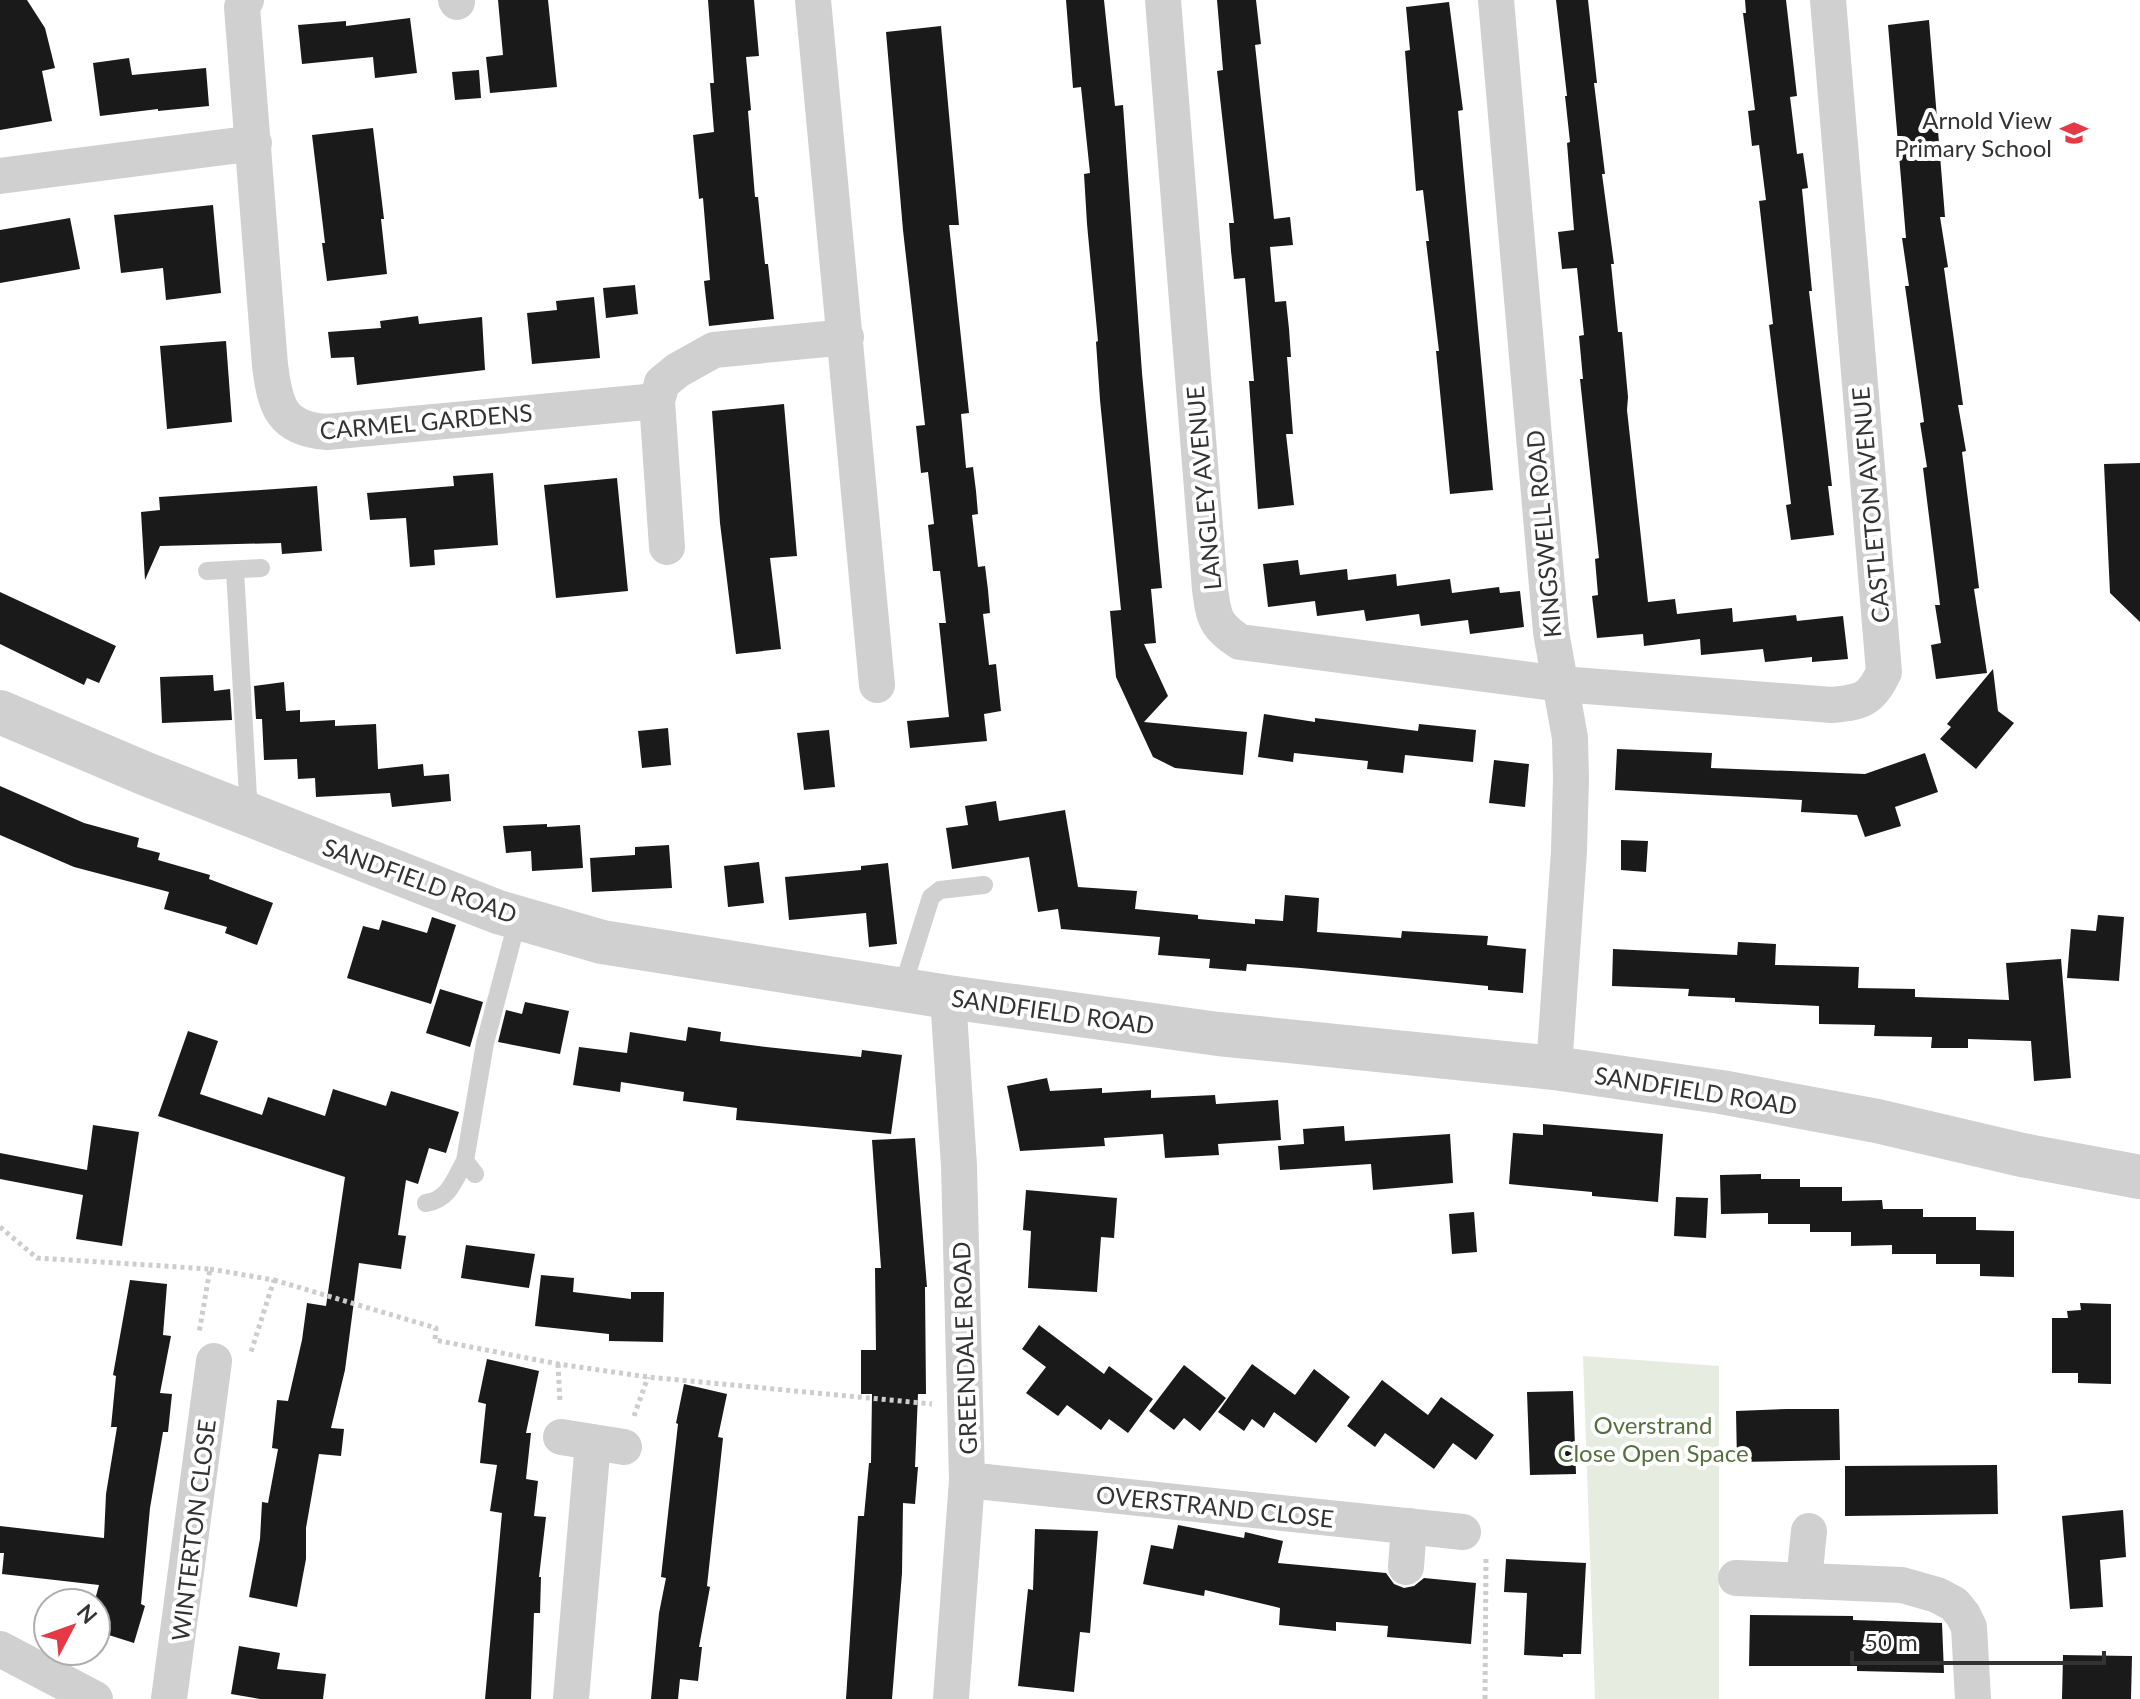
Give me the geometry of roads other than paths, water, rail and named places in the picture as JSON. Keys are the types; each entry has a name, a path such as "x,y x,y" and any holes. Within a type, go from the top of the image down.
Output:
{"street":[{"path":"0,176 254,143 242,7 246,0"},
{"path":"813,0 877,685"},
{"name":"LANGLEY AVENUE","path":"1163,0 1210,589 1213,611 1221,630 1240,642 1561,684"},
{"name":"KINGSWELL ROAD","path":"1496,0 1551,632 1570,738 1571,779 1554,1068"},
{"name":"CASTLETON AVENUE","path":"1561,684 1832,705 1855,703 1875,692 1884,672 1828,0"},
{"name":"CARMEL GARDENS","path":"254,143 274,395 285,416 304,431 327,432 657,401"},
{"path":"667,547 657,401 662,383 678,370 714,350 846,337"},
{"name":"SANDFIELD ROAD","path":"0,712 249,815 518,918 602,942 948,997 1218,1034 1554,1068 1721,1092 1877,1121 2022,1155 2140,1177"},
{"name":"GREENDALE ROAD","path":"948,997 959,1166 967,1480 951,1699"},
{"name":"WINTERTON CLOSE","path":"169,1699 218,1362"},
{"path":"571,1699 592,1442"},
{"name":"OVERSTRAND CLOSE","path":"967,1480 1463,1532"},
{"path":"1406,1567 1409,1526"},
{"path":"1804,1581 1809,1531"},
{"path":"1736,1578 1902,1585 1937,1595 1954,1604 1969,1627 1973,1699"},
{"path":"0,1649 95,1699"}],"lane":[{"path":"207,571 261,568"},
{"path":"235,570 249,815"},
{"path":"902,989 931,897 940,890 984,885"},
{"path":"426,1203 445,1196 470,1168 485,1043 518,918"}],"place":[{"name":"Arnold View Primary School","path":"2074,133"}],"park label":[{"name":"Overstrand Close Open Space","path":"1653,1438"}]}
